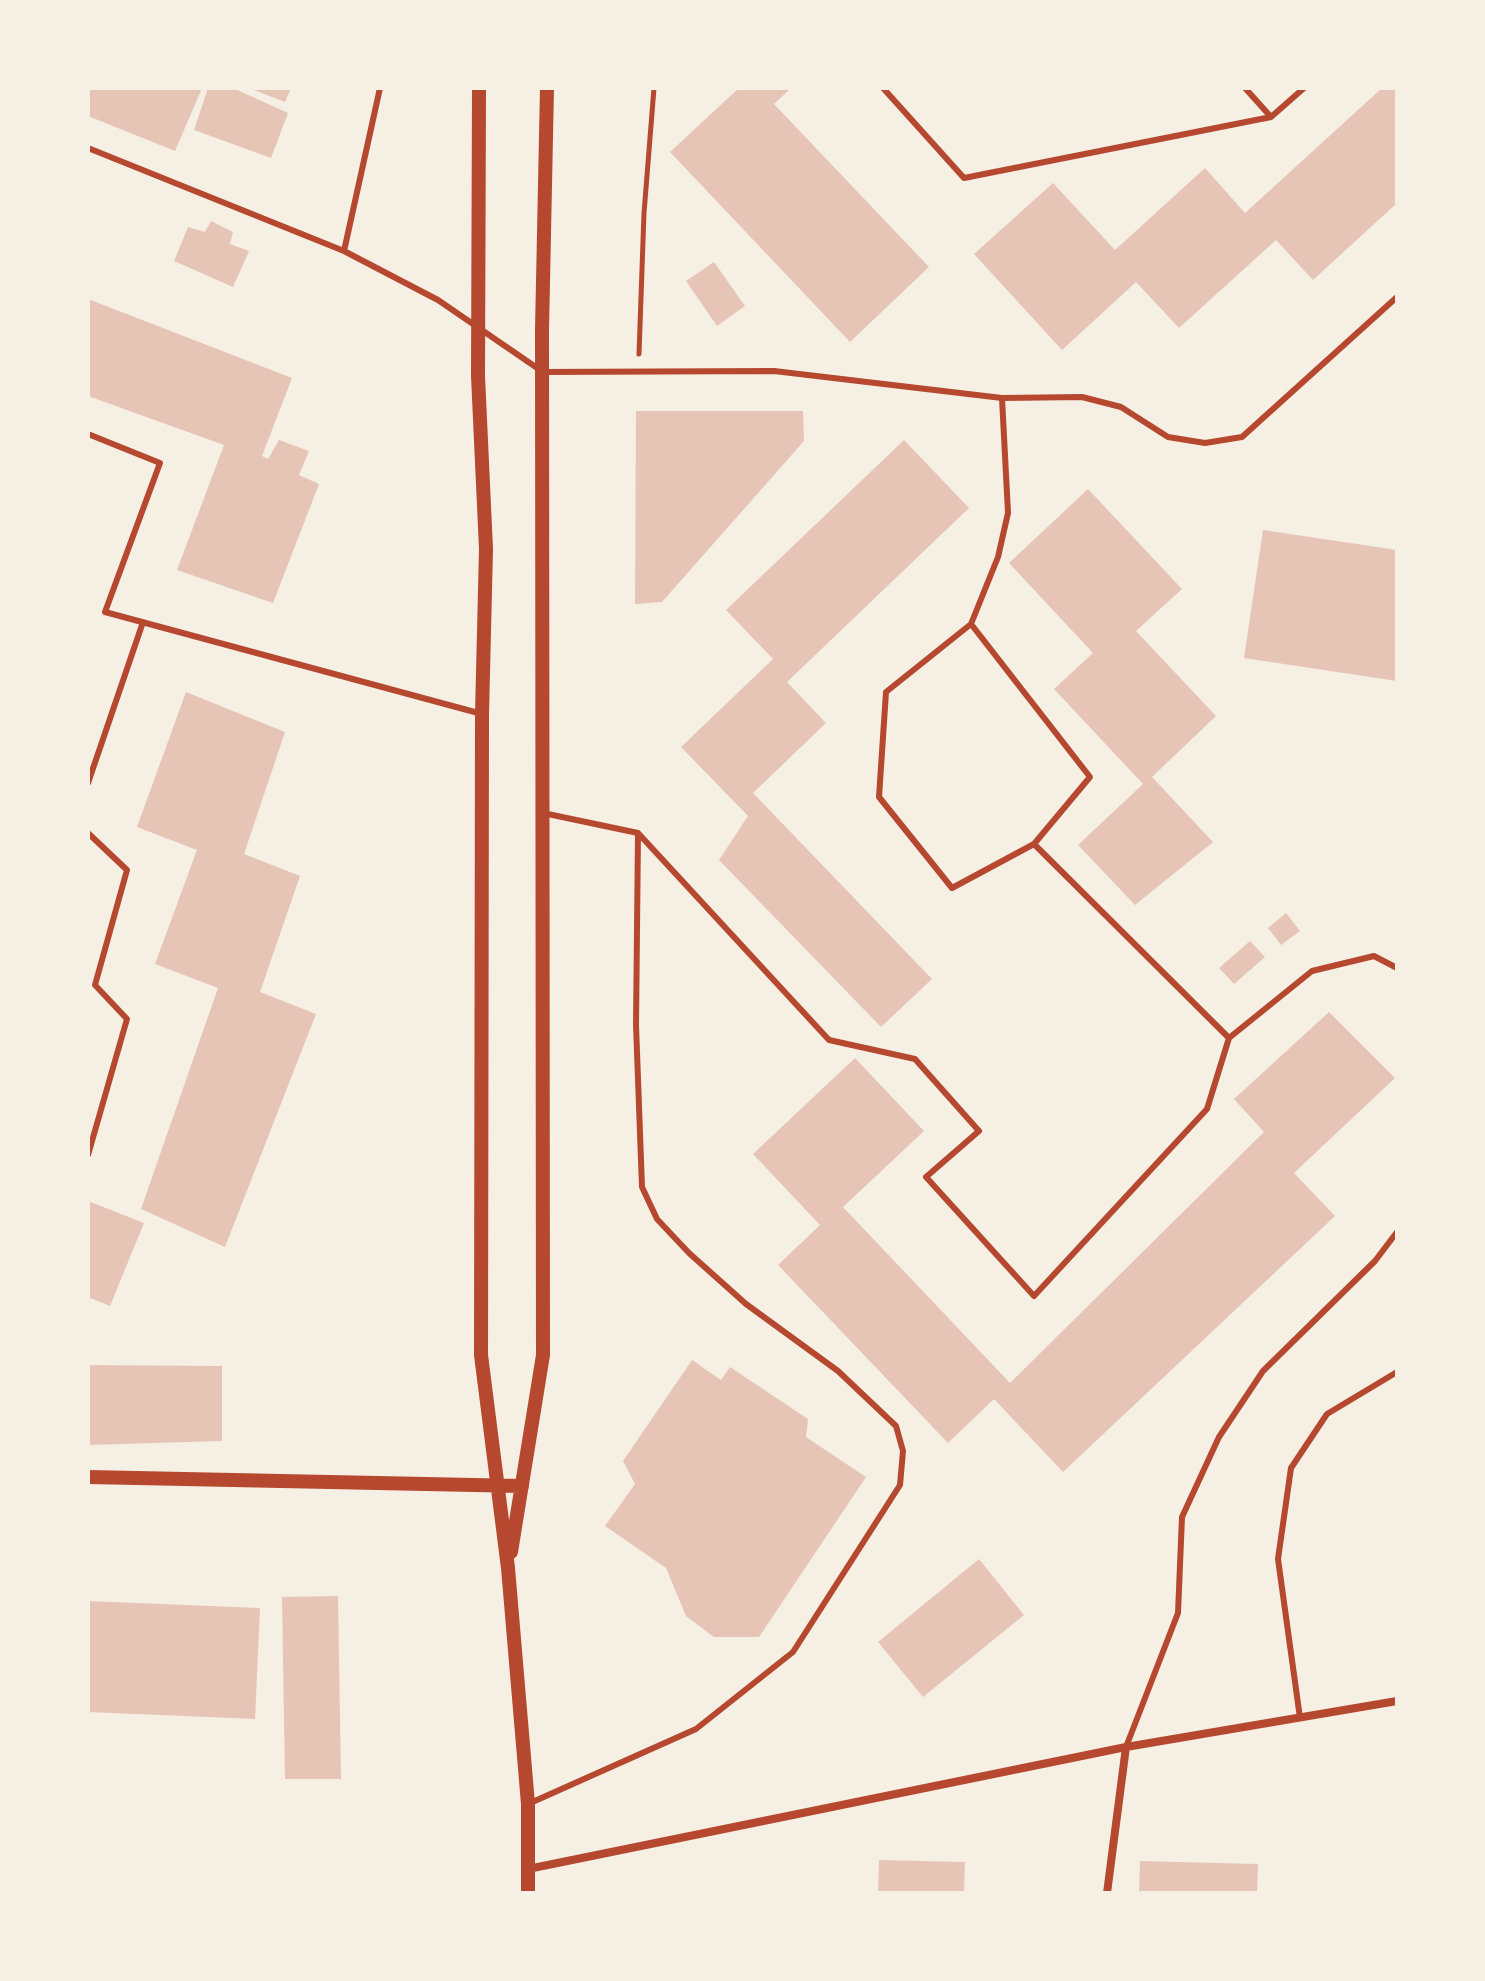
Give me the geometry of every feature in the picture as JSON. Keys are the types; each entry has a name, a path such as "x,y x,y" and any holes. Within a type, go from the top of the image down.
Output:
{"street":[{"path":"479,88 478,327 486,549 482,714 481,1355 508,1568 528,1804 528,1893"},
{"path":"508,1568 543,1355 543,372 547,88"},
{"path":"88,1477 522,1486"},
{"path":"528,1869 1126,1747 1397,1701"},
{"path":"1107,1893 1126,1747"}],"lane":[{"path":"344,251 380,88"},
{"path":"883,88 964,178 1271,117 1304,88"},
{"path":"1245,88 1271,117"},
{"path":"88,148 344,251 438,300 543,372 774,371 1002,398 1082,397 1121,407 1168,437 1205,443 1242,437 1397,297"},
{"path":"971,624 1090,777 1034,844 952,888 879,797 886,692 971,624 998,557 1008,513 1002,398"},
{"path":"88,434 160,463 105,612 482,714"},
{"path":"88,783 143,622"},
{"path":"543,813 638,833 829,1040 915,1059 979,1131 926,1177 1034,1296 1207,1109 1229,1038 1312,971 1374,956 1397,968"},
{"path":"88,833 127,870 95,985 127,1019 88,1155"},
{"path":"528,1804 696,1729 793,1652 900,1485 903,1451 896,1426 838,1371 746,1304 689,1253 657,1219 642,1187 636,1025 638,833"},
{"path":"1034,844 1229,1038"},
{"path":"1126,1747 1178,1613 1182,1517 1219,1437 1263,1371 1375,1261 1397,1232"},
{"path":"1300,1718 1278,1559 1291,1468 1327,1414 1397,1372"}],"path":[{"path":"638,372 644,213 654,88"}],"building":[{"path":"88,88 202,88 175,151 88,116"},
{"path":"208,88 233,88 288,113 271,158 194,130"},
{"path":"249,88 291,88 285,102"},
{"path":"739,88 791,88 774,104 929,267 850,342 670,152"},
{"path":"1382,88 1397,88 1397,203 1313,280 1276,240 1179,328 1136,282 1062,350 974,254 1053,183 1115,250 1205,168 1245,213"},
{"path":"211,221 233,232 230,244 249,251 233,287 174,261 188,227 205,232"},
{"path":"714,262 745,306 717,326 686,281"},
{"path":"88,299 292,378 262,456 268,459 279,440 309,451 299,475 319,484 273,603 177,570 224,445 88,396"},
{"path":"636,411 803,411 804,441 662,602 635,604"},
{"path":"904,440 969,508 787,682 826,723 753,793 932,979 881,1027 719,860 748,816 681,747 773,659 726,610"},
{"path":"1088,489 1182,589 1136,631 1216,716 1152,777 1213,842 1135,905 1078,845 1143,784 1054,689 1093,653 1009,563"},
{"path":"1263,530 1397,550 1397,681 1244,658"},
{"path":"186,692 285,732 244,854 300,876 260,992 316,1014 225,1247 141,1209 218,988 155,964 197,850 137,827"},
{"path":"1286,913 1300,931 1281,945 1268,928"},
{"path":"1250,941 1265,957 1234,984 1219,968"},
{"path":"1329,1012 1395,1078 1294,1173 1335,1216 1063,1472 994,1399 948,1443 778,1265 820,1225 753,1154 855,1058 924,1131 843,1207 1010,1383 1264,1132 1234,1099"},
{"path":"88,1201 144,1223 110,1306 88,1297"},
{"path":"692,1360 721,1380 730,1367 808,1419 806,1437 866,1477 759,1637 714,1637 686,1616 666,1568 605,1526 635,1484 623,1461"},
{"path":"88,1365 222,1366 222,1441 88,1445"},
{"path":"979,1559 1024,1615 923,1697 878,1642"},
{"path":"338,1596 341,1779 285,1779 282,1597"},
{"path":"88,1601 260,1608 255,1719 88,1712"},
{"path":"879,1860 965,1862 964,1893 878,1893"},
{"path":"1140,1861 1258,1864 1257,1893 1139,1893"}]}
